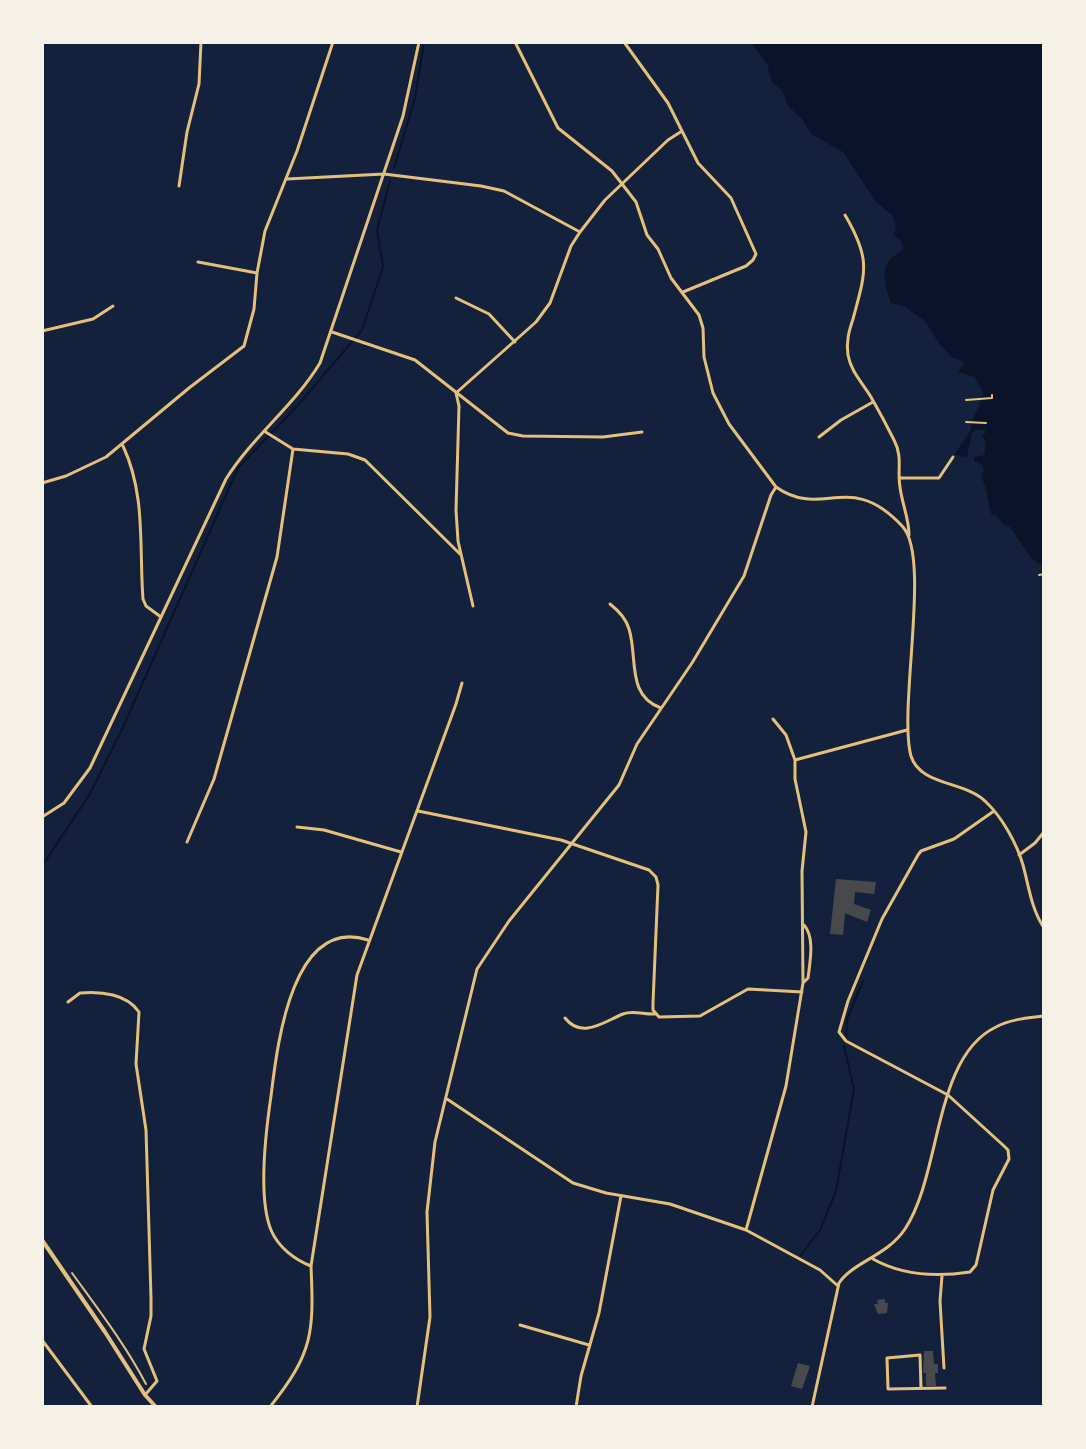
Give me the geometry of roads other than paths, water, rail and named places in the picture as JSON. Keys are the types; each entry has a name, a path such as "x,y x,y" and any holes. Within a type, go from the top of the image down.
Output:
{"street":[{"path":"179,186 187,132 199,84 201,42"},
{"path":"42,483 66,476 123,446 189,388 244,346 254,309 265,231 333,42"},
{"path":"42,817 64,803 85,778 226,479 238,460 308,384 320,363 403,116 419,42"},
{"path":"515,42 558,128 612,171 636,202 647,235 658,249 673,282 702,321 704,357 713,393 737,436 776,487 799,499 844,495 865,499 885,510 909,535"},
{"path":"624,42 657,85 698,163 731,198 756,254 746,266 683,292"},
{"path":"456,393 536,322 550,303 571,246 598,208 668,140 682,131"},
{"path":"286,179 384,174 497,189 580,232"},
{"path":"845,215 859,238 865,271 848,337 849,359 857,379 896,443 902,466 900,478 913,561 907,730 911,755 917,768 935,778 964,787 984,799 994,811 1019,855 1032,905 1044,928"},
{"path":"198,262 257,273"},
{"path":"456,298 489,314 515,342"},
{"path":"42,331 93,319 113,306"},
{"path":"332,332 415,360 497,427 516,435 603,437 642,432"},
{"path":"456,393 459,406 456,510 461,556 473,606"},
{"path":"819,437 873,402"},
{"path":"264,431 293,449 348,454 365,460 461,556"},
{"path":"123,446 131,463 141,517 143,599 146,606 161,617"},
{"path":"187,842 214,779 277,557 293,449"},
{"path":"900,478 939,478 953,457"},
{"path":"417,1407 430,1317 427,1212 435,1142 477,969 509,921 619,785 637,744 692,663 744,576 776,487"},
{"path":"610,604 629,627 638,686 653,705 661,708"},
{"path":"270,1407 298,1370 308,1345 314,1307 311,1266 352,998 369,940 462,683"},
{"path":"746,1230 786,1086 803,983 802,871 806,832 795,779 795,760 786,735 773,719"},
{"path":"795,760 907,730"},
{"path":"418,811 574,844 644,867 656,877 653,1003 656,1014"},
{"path":"873,1259 911,1273 942,1275 974,1269 990,1200 1009,1155 1004,1146 948,1095 839,1035 839,1028 882,919 915,858 921,851 954,839 994,811"},
{"path":"297,827 324,830 401,852"},
{"path":"1019,855 1044,832"},
{"path":"311,1266 277,1242 267,1214 265,1151 279,1034 291,995 314,956 339,939 356,936 369,940"},
{"path":"565,1018 574,1027 595,1028 628,1012 656,1014 665,1019 700,1016 748,989 802,992"},
{"path":"68,1002 80,993 106,994 127,1000 139,1012 136,1064 146,1130 151,1298 151,1316 144,1349 157,1381 145,1395"},
{"path":"812,1407 838,1286 846,1275 891,1245 905,1229 923,1193 948,1095 963,1058 986,1032 1015,1020 1044,1016"},
{"path":"446,1098 566,1179 587,1188 670,1204 746,1230 820,1270 838,1286"},
{"path":"576,1407 604,1293 621,1196"},
{"path":"42,1240 156,1407"},
{"path":"942,1275 940,1301 944,1368"},
{"path":"520,1325 590,1345"},
{"path":"42,1340 92,1407"},
{"path":"921,1388 920,1355 887,1358 888,1389 945,1388"}],"water":[{"path":"751,42 1044,42 1044,579 1042,565 1032,559 1010,527 1004,525 995,514 992,516 981,477 984,470 974,461 974,457 984,455 986,444 982,434 986,433 985,430 972,433 967,457 954,455 971,430 983,392 974,377 958,372 965,363 952,357 925,321 904,306 891,303 885,282 886,266 904,248 893,235 896,230 893,216 876,202 843,152 811,134 803,120 788,106 782,90 772,83 767,64"}],"waterway":[{"path":"394,168 415,98 424,42"},
{"path":"42,866 90,794 124,725 238,468 298,405 362,330 383,267 377,230 390,181"},
{"path":"846,1036 847,1019 863,981"},
{"path":"801,1255 820,1230 836,1191 854,1089 844,1046"}]}
